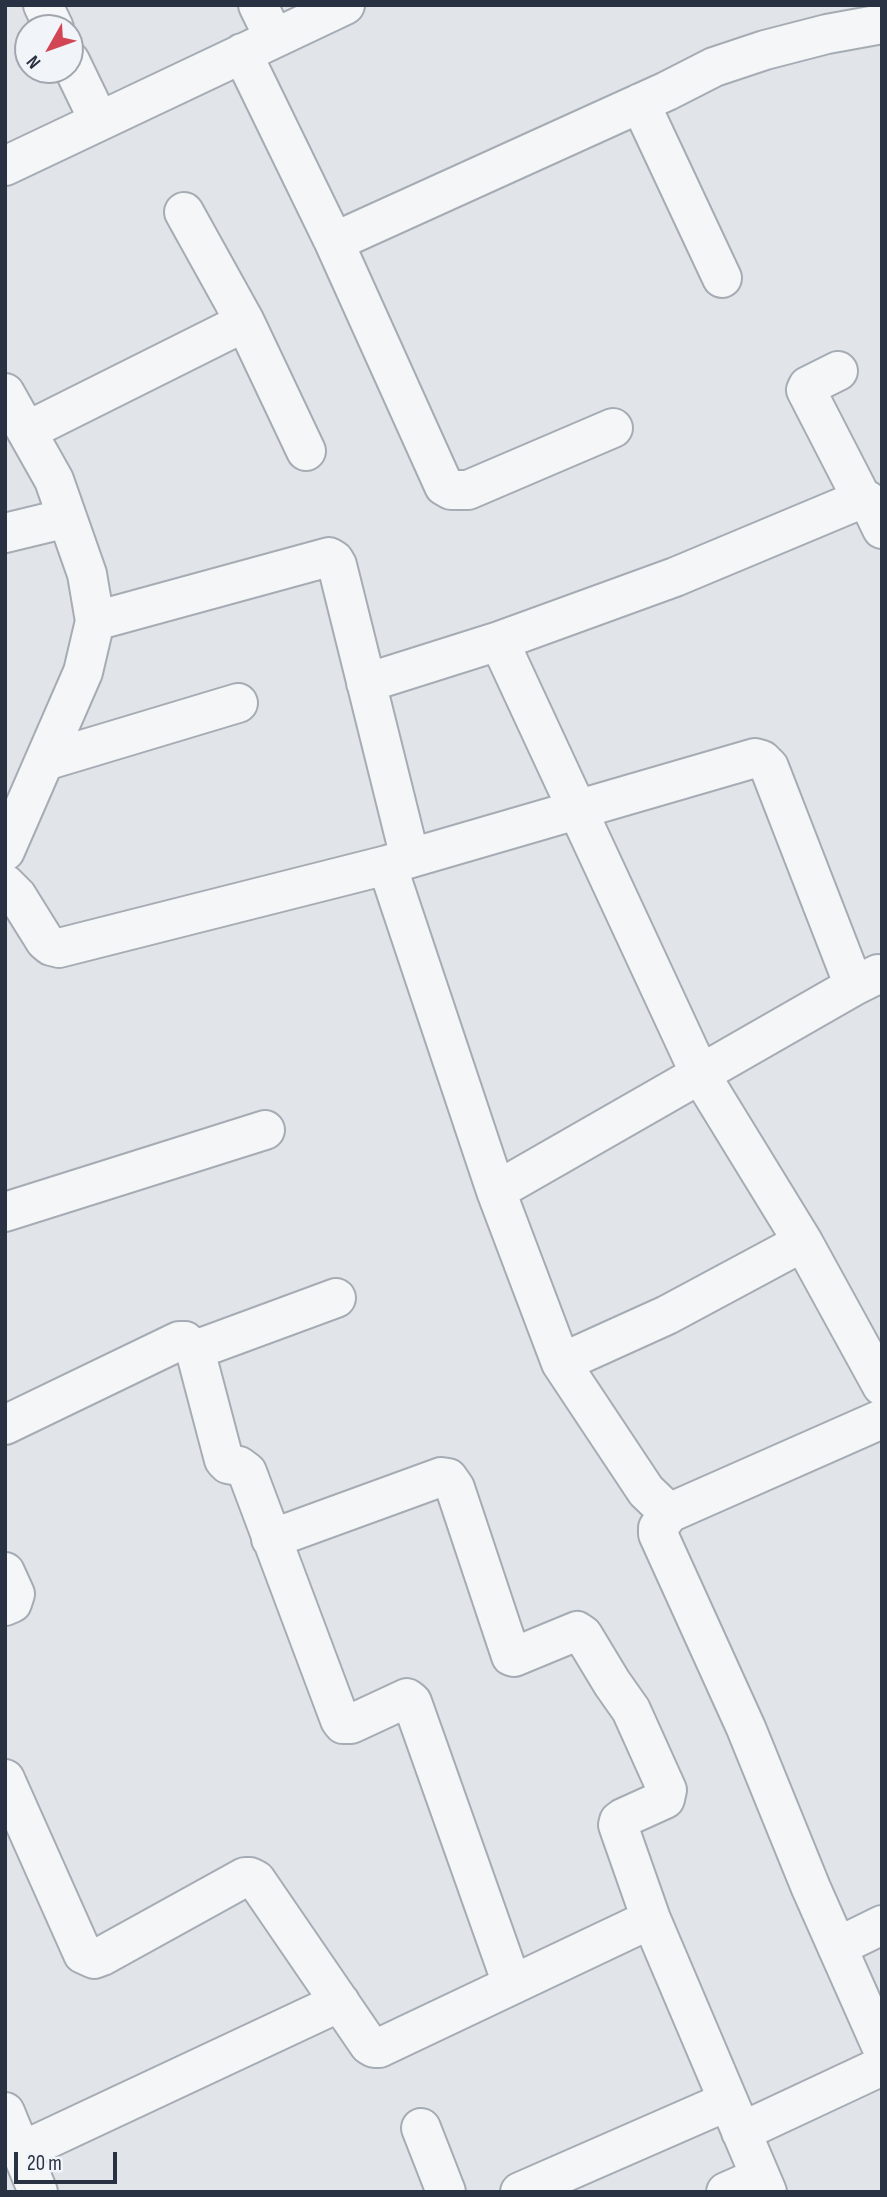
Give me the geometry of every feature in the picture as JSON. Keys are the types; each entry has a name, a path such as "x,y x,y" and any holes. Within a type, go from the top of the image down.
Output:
{"street":[{"path":"5,166 99,121 258,32 345,5"},
{"path":"334,242 714,67 827,34 882,24"},
{"path":"258,32 334,242 444,486 451,490 468,490 612,428"},
{"path":"81,84 99,121"},
{"path":"640,103 722,278"},
{"path":"184,212 245,322 306,450"},
{"path":"27,431 245,322"},
{"path":"366,683 499,641 873,505 806,390 808,386 838,371"},
{"path":"5,393 54,480 87,574 95,621 83,672 8,838"},
{"path":"5,533 67,518"},
{"path":"95,621 329,557 337,565 366,683 399,861 496,1191 561,1363 646,1491 668,1513"},
{"path":"499,641 700,1074 803,1242 882,1386"},
{"path":"45,761 238,703"},
{"path":"5,884 18,896 45,940 51,946 59,948 399,861 755,758 762,760 769,766 808,872 868,980 496,1191"},
{"path":"5,1212 265,1130"},
{"path":"561,1363 667,1315 803,1242"},
{"path":"195,1350 336,1298"},
{"path":"5,1425 179,1341 186,1341 195,1350 224,1460 247,1472 340,1720 343,1724 351,1724 407,1698 412,1702 512,1984"},
{"path":"882,1419 668,1513 658,1534 746,1728 882,2048"},
{"path":"271,1539 441,1476 448,1478 456,1488 509,1654 514,1657 580,1632 631,1710 667,1790 664,1799 623,1818 618,1825 651,1919 763,2184 726,2192"},
{"path":"5,1572 15,1594 12,1603 5,1606"},
{"path":"5,1779 83,1954 94,1959 102,1956 245,1877 250,1877 256,1880 369,2045 379,2048 651,1919"},
{"path":"837,1947 882,1925"},
{"path":"22,2151 340,2002"},
{"path":"520,2192 882,2066"},
{"path":"5,2112 38,2192"},
{"path":"421,2128 446,2192"}]}
